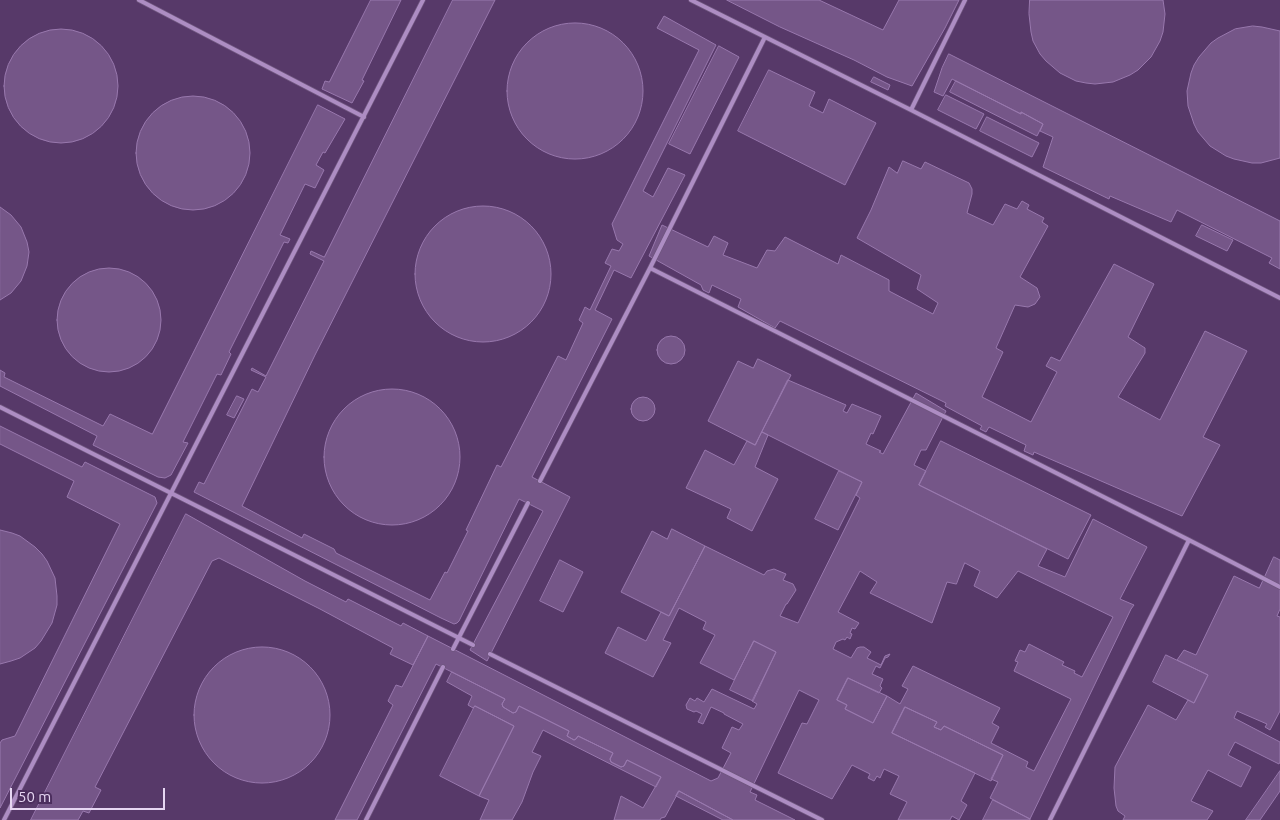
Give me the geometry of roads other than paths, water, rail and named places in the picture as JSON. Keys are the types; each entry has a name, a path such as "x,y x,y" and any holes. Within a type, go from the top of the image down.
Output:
{"lane":[{"path":"139,0 364,117"},
{"path":"4,820 424,0"},
{"path":"691,0 1280,298"},
{"path":"911,110 965,0"},
{"path":"540,481 650,268 765,37"},
{"path":"650,268 1280,587"},
{"path":"0,407 473,645"},
{"path":"453,649 528,503"},
{"path":"1050,820 1189,540"},
{"path":"490,654 822,820"},
{"path":"366,820 443,668"}]}
